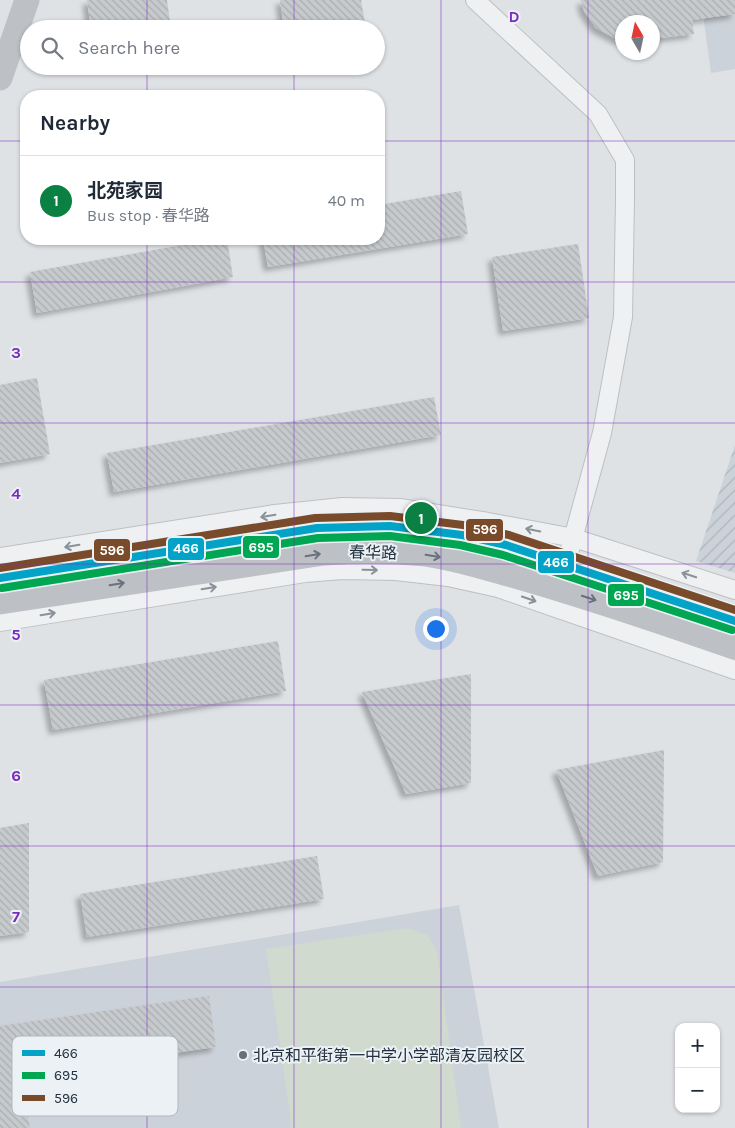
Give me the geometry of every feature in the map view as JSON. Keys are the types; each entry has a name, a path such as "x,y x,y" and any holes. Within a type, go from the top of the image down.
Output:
{"street":[{"path":"21,20 28,0"},
{"path":"475,0 598,114 625,160 623,317 602,433 566,564"},
{"path":"0,78 20,22"},
{"path":"0,558 275,514 342,507 400,508 574,538 735,590"},
{"name":"春华路","path":"0,578 317,528 390,526 462,535 506,545 735,621"},
{"name":"春华路","path":"0,602 324,553 361,551 400,552 428,554 457,560 532,581 583,596 735,647"},
{"path":"0,622 306,573 342,570 396,571 448,577 498,588 735,670"}],"shaded area":[{"path":"701,0 735,0 735,69 711,73"},
{"path":"735,445 735,573 696,561"},
{"name":"北京和平街第一中学小学部清友园校区","path":"459,905 499,1128 0,1128 0,982"},
{"path":"407,928 427,935 437,951 461,1128 292,1128 266,949"}],"building":[{"path":"87,0 167,0 170,20 90,20"},
{"path":"280,0 361,0 364,20 283,20"},
{"path":"581,0 735,0 735,14 692,20 694,34 660,38 660,15 615,15 615,38 596,28 584,11"},
{"path":"461,191 468,234 268,267 264,245 385,245 385,204"},
{"path":"578,244 589,318 503,331 492,257"},
{"path":"182,245 228,245 233,277 37,313 30,272"},
{"path":"37,378 50,454 0,463 0,385"},
{"path":"434,397 441,435 114,492 107,453"},
{"path":"278,641 286,691 53,730 44,680"},
{"path":"471,674 471,783 406,794 362,692"},
{"path":"664,750 663,862 598,876 556,770"},
{"path":"29,823 29,932 0,936 0,828"},
{"path":"317,856 324,899 87,937 80,894"},
{"path":"209,996 216,1047 178,1052 178,1036 12,1036 12,1116 28,1116 30,1128 0,1128 0,1026"}],"transit line":[{"name":"596","path":"0,568 315,518 390,516 463,525 509,535 735,610"},
{"name":"466","path":"0,578 317,528 390,526 462,535 506,545 735,621"},
{"name":"695","path":"2,588 318,538 390,536 460,545 503,555 732,630"}],"place":[{"name":"北苑家园","path":"421,518"},
{"name":"北京和平街第一中学小学部清友园校区","path":"243,1055"}]}
